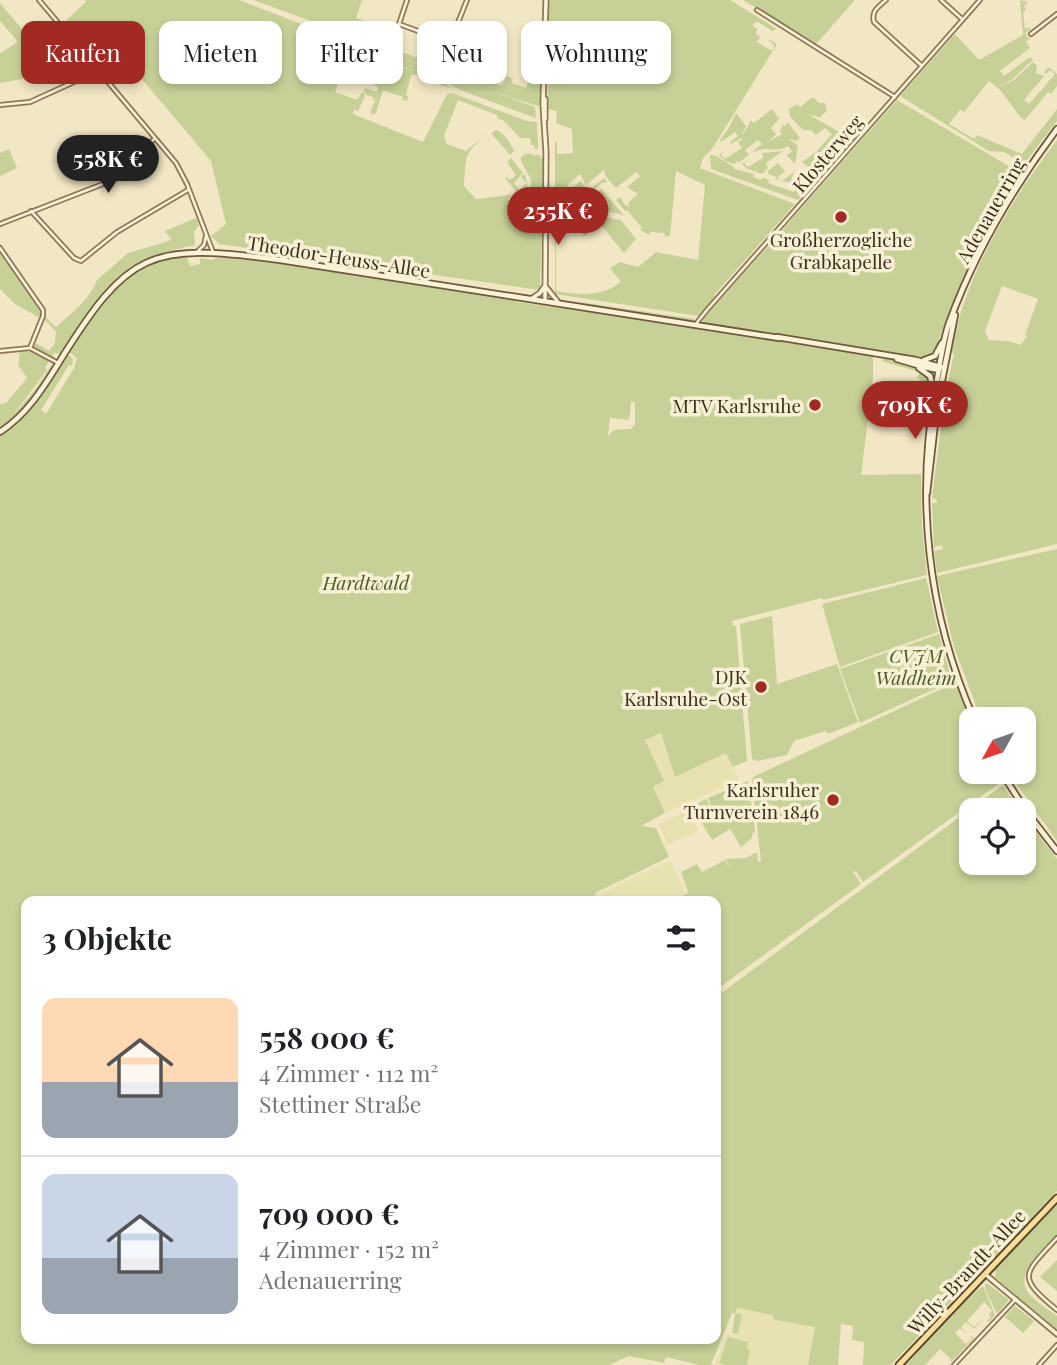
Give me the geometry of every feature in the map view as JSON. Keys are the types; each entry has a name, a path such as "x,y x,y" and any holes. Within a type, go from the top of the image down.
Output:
{"main road":[{"name":"Adenauerring","path":"926,495 945,337 974,262 996,219 1021,178 1057,129"},
{"name":"Theodor-Heuss-Allee","path":"0,432 30,405 94,307 121,278 156,258 198,251 559,303 916,360 942,368"},
{"name":"Adenauerring","path":"955,311 933,403 926,466 926,495 929,549 939,612 954,668 969,707"},
{"path":"916,360 933,357 945,337"},
{"name":"Theodor-Heuss-Allee","path":"890,356 909,363 942,368"},
{"path":"909,363 930,376 933,383 933,403"},
{"path":"1009,784 1029,816 1057,851"},
{"name":"Willy-Brandt-Allee","path":"899,1365 1057,1198"}],"street":[{"path":"39,0 57,21"},
{"path":"407,0 399,24 445,41 453,35 467,0"},
{"path":"545,301 543,109 546,0"},
{"path":"886,0 875,9 874,22 922,66"},
{"path":"941,0 963,20"},
{"name":"Klosterweg","path":"695,325 980,0"},
{"path":"757,10 895,97"},
{"path":"1031,34 1057,14"},
{"path":"0,105 30,102 70,84"},
{"path":"110,84 176,163 213,252"},
{"path":"0,224 117,177 155,138"},
{"path":"32,211 74,258 81,261 117,232 189,190"},
{"path":"198,251 204,245 206,236"},
{"path":"0,248 43,310 30,348"},
{"path":"531,299 540,293 545,285"},
{"path":"545,285 559,303"},
{"path":"0,351 30,348 58,363"},
{"path":"1057,1238 1032,1265 1029,1280 1034,1291 1057,1310"},
{"path":"985,1274 1057,1334"},
{"path":"954,1365 1016,1299"},
{"path":"1039,1365 1057,1345"}],"shaded area":[{"path":"661,732 727,753 739,780 665,813 653,787 664,781 644,740"},
{"path":"688,810 698,831 668,845 658,824"},
{"path":"668,861 671,862 686,893 680,896 596,895"},
{"path":"738,1308 772,1315 775,1320 815,1327 808,1365 714,1365 727,1335 732,1333"}],"green space":[{"path":"85,0 239,0 296,22 296,84 338,84 335,92 357,100 363,91 365,96 358,111 354,110 353,114 423,142 447,94 452,93 527,121 537,122 538,149 535,149 530,138 520,138 503,120 498,119 497,115 458,100 444,136 447,144 466,151 489,132 471,150 466,161 464,186 476,199 511,195 508,199 511,203 521,196 532,202 526,194 531,181 521,157 538,154 544,160 539,290 219,244 211,236 226,224 211,161 145,83 145,21 65,21"},
{"path":"253,0 362,0 356,18 365,21 311,21"},
{"path":"547,0 730,0 777,29 772,31 758,22 754,23 753,26 758,29 755,33 760,37 757,42 770,50 773,50 774,45 766,38 777,44 712,149 703,158 700,168 795,204 714,295 716,297 699,316 555,294 555,230 559,226 556,231 556,291 582,294 614,287 621,282 610,268 620,262 638,267 656,252 698,260 705,185 676,171 670,236 650,232 650,235 640,230 642,228 616,200 620,197 625,205 630,206 628,203 638,194 627,187 640,176 636,172 616,188 606,177 604,170 586,185 580,174 567,185 570,189 581,181 587,192 604,178 607,182 602,183 574,206 568,204 555,222 555,142 557,154 573,153 572,129 556,123 557,111 548,109 548,84 671,84 671,21 547,21"},
{"path":"743,0 855,0 816,44"},
{"path":"1020,0 1028,2 1023,12 1025,29 1031,29 1025,33 1031,38 1026,42 1030,48 1000,71 1004,76 1030,57 1033,60 1013,79 999,87 1014,80 1033,62 1037,66 1036,73 1044,76 1024,100 1029,104 1055,74 1050,70 1046,74 1044,72 1047,68 1057,74 1057,86 1051,94 1048,92 1025,120 989,81 964,112 960,110 949,124 974,139 977,135 1022,154 1057,109 1057,121 1024,164 1004,152 989,151 900,96 955,34 979,60 1023,35"},
{"path":"0,3 21,28 21,79 0,83 0,53 18,42 0,21"},
{"path":"403,53 417,58 417,64 403,58"},
{"path":"403,58 417,64 417,75 411,75 407,101 383,90 376,113 373,115 370,112 376,99 373,101 373,97 366,95 365,88 377,92 378,87 374,84 403,84 403,68 414,71 403,67"},
{"path":"508,74 508,77 513,78 512,83 526,88 527,84 540,84 540,106 473,84 502,86 507,84"},
{"path":"448,84 472,84 535,107 536,118"},
{"path":"813,97 819,103 825,103 827,111 820,117 809,115 852,139 819,176 816,173 824,163 819,159 811,169 802,162 816,152 832,134 825,128 816,135 811,130 803,130 790,117 789,109 797,104 802,108 801,106"},
{"path":"897,100 1019,172 992,215 969,262 936,353 932,356 937,349 949,313 936,348 929,355 930,358 925,359 704,323 706,316"},
{"path":"772,109 779,119 771,128 776,134 770,141 782,134 780,131 783,124 784,126 788,123 800,138 796,141 788,138 798,146 795,164 787,155 792,151 788,146 754,152 762,144 758,140 745,150 749,155 738,163 728,162 719,155 726,149 721,155 725,159 742,148 738,142 751,120 754,123"},
{"path":"736,113 746,126 741,138 731,144 738,136 735,132 721,142 720,140"},
{"path":"496,130 511,145 514,151 510,155 491,133"},
{"path":"1057,140 1057,544 937,573 934,551 943,549 942,545 934,547 932,503 937,503 937,500 932,498 954,354 951,352 958,323 978,267 1006,214","holes":["1002,286 1038,299 1025,335 1027,336 1021,345 989,340 985,331"]},
{"path":"9,149 17,168 0,176 0,153"},
{"path":"783,151 766,163 768,168 762,174 740,165 750,158 744,163 748,167 763,158 762,153"},
{"path":"710,155 716,156 734,169 754,174 753,177 761,180 763,177 769,180 768,183 794,192 796,188 806,192 798,200 711,169"},
{"path":"511,158 523,173 514,183 519,190 527,183 528,189 523,193 516,191 505,178 510,180 516,175 507,162"},
{"path":"778,163 785,172 777,177 781,181 769,174 768,176 768,171"},
{"path":"794,172 790,183 782,181"},
{"path":"601,189 622,216 604,211 603,214 597,213 597,210 578,209 598,192 601,194"},
{"path":"576,212 621,220 636,239 624,253 597,220 594,229 584,236 569,219"},
{"path":"196,218 199,225 194,232 195,245 148,260 114,283 88,314 61,354 54,353 52,357 33,348 32,350 49,361 45,368 47,370 13,415 34,391 52,364 50,372 40,391 0,430 0,404 6,403 27,378 18,365 20,350 30,352 36,343 49,351 55,343 56,331 45,317 56,327 85,300 97,280 128,253 169,241 171,239 165,231"},
{"path":"0,252 39,307 40,318 15,304 0,289"},
{"name":"Hardtwald","path":"186,254 190,266 200,264 200,258 212,260 225,255 873,355 873,378 861,475 921,474 922,528 927,575 732,621 733,626 736,626 747,761 733,767 726,753 675,777 661,733 645,740 664,781 653,787 665,813 641,826 656,828 669,857 595,893 596,896 21,896 21,1344 719,1344 711,1365 699,1365 666,1357 664,1363 629,1356 609,1365 0,1365 0,435 27,413 67,354 73,359 72,366 69,365 41,410 46,414 74,368 77,358 68,351 103,300 144,267","holes":["631,402 635,402 635,424 631,429 614,430 608,436 610,418 629,420"]},
{"path":"572,301 695,319 688,322"},
{"path":"885,358 914,367 929,379 922,383 917,377 920,372 881,361"},
{"path":"1057,549 1057,841 1036,811 1036,798 1026,798 1017,784 1036,784 1036,707 976,707 954,647 937,576"},
{"path":"926,578 938,632 840,667 822,604"},
{"path":"772,616 777,684 837,664 858,722 828,734 826,731 794,741 787,755 757,761 752,759 740,624"},
{"name":"CVJM Waldheim","path":"939,634 952,681 860,723 840,669"},
{"path":"952,684 956,685 965,707 959,707 959,784 998,784 979,798 959,798 959,812 863,882 856,871 853,872 861,884 721,986 721,896 682,896 688,893 681,872 697,864 702,872 725,860 730,870 726,859 746,858 757,852 758,862 761,861 753,777"},
{"path":"748,781 755,831 752,838 741,847 730,829 712,840 692,806 706,799 712,809 708,798"},
{"name":"Hardtwald","path":"1003,785 1012,798 985,798"},
{"name":"Hardtwald","path":"959,818 959,875 1036,875 1036,832 1057,859 1057,1191 891,1365 863,1365 864,1342 852,1340 853,1326 841,1324 838,1365 808,1365 815,1327 775,1320 772,1315 738,1308 735,1313 742,1314 738,1334 732,1333 735,1314 732,1313 721,1340 721,993"},
{"path":"1057,1203 1053,1208 1057,1205 1057,1235 1032,1262 1024,1279 1030,1295 1057,1316 1057,1330 996,1278 995,1268"},
{"path":"1057,1260 1057,1291 1040,1277"},
{"path":"987,1283 1009,1300 997,1314 985,1289"},
{"path":"983,1286 995,1315 989,1322 987,1320 991,1318 989,1315 992,1310 984,1302 967,1321 974,1327 984,1318 974,1329 966,1322 961,1327 968,1335 960,1328 955,1333 966,1344 972,1339 970,1335 974,1338 950,1363 951,1359 940,1349 925,1365 906,1365 939,1329 903,1365 963,1302"},
{"path":"1015,1306 1034,1321 1023,1333 1005,1317"},
{"path":"728,1337 748,1342 747,1349 750,1350 747,1365 719,1363"}],"place":[{"name":"Großherzogliche Grabkapelle","path":"841,217"},
{"name":"MTV Karlsruhe","path":"815,405"},
{"name":"DJK Karlsruhe-Ost","path":"761,687"},
{"name":"Karlsruher Turnverein 1846","path":"833,800"}]}
